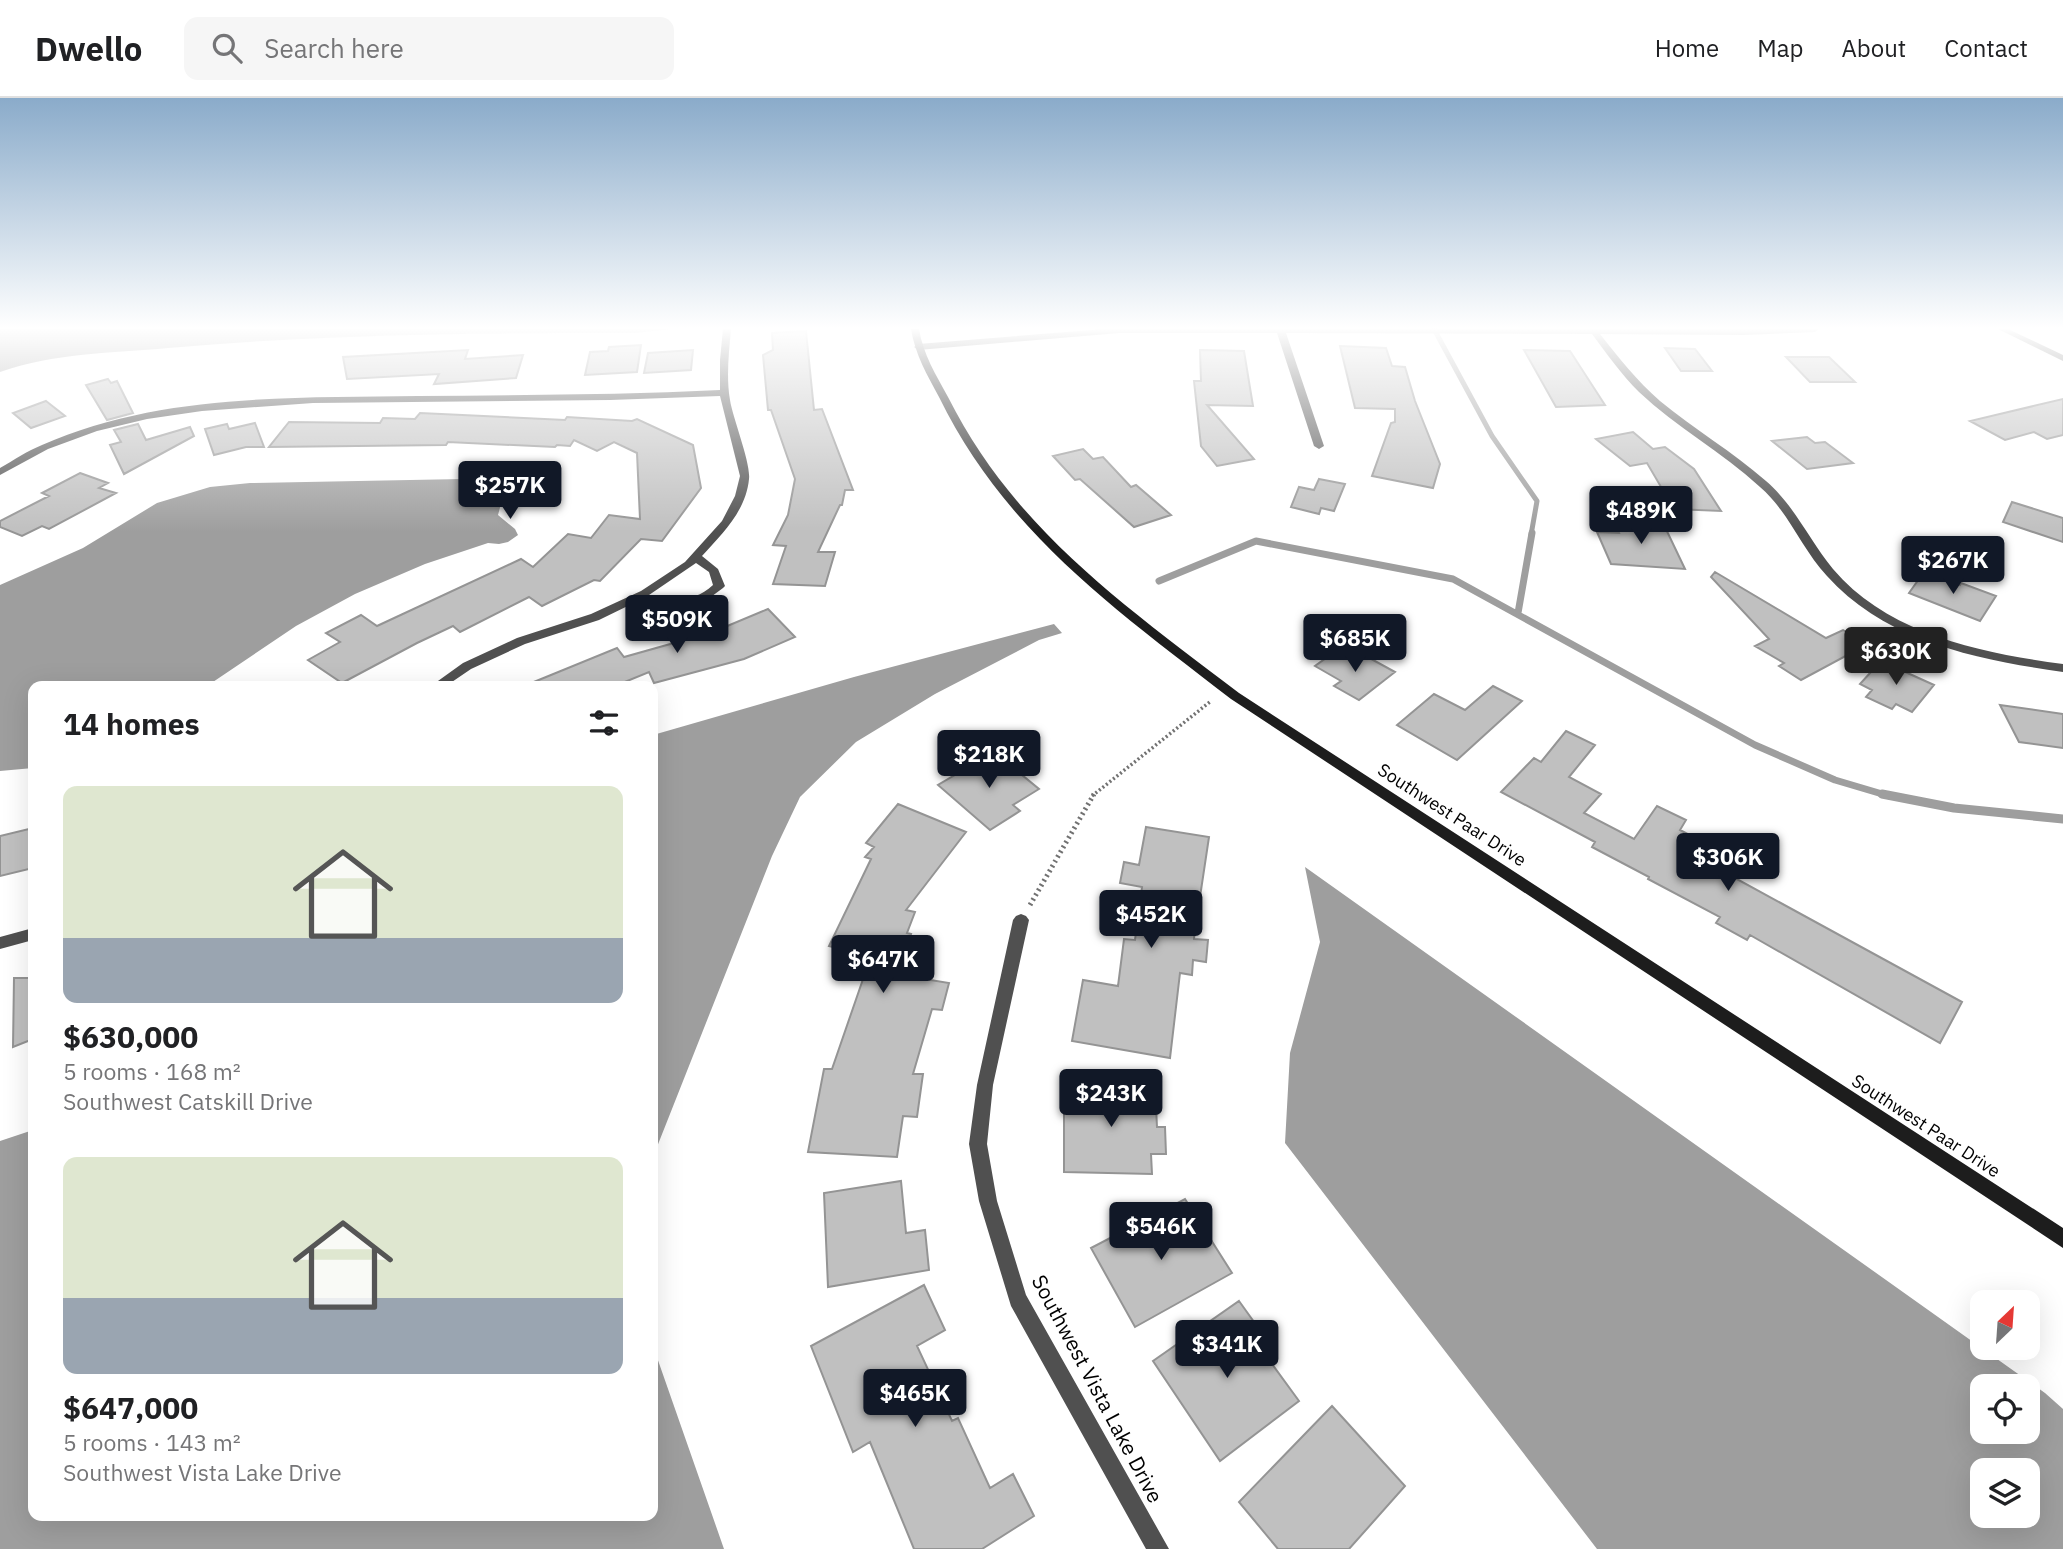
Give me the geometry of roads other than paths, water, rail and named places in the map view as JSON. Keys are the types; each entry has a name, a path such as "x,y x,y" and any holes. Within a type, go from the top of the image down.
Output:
{"street":[{"path":"0,472 14,462 83,433 188,410 340,400 521,397"},
{"path":"444,681 467,666 521,641 595,617 639,596 696,557 727,522 740,496 745,476 726,397"},
{"name":"Southwest Paar Drive","path":"944,397 980,464 1040,536 1121,609 1226,689 2063,1239"},
{"path":"1303,397 1319,446"},
{"path":"1652,397 1755,476 1789,510 1811,548 1832,575 1859,601 1891,621 1938,642 2020,663 2063,668"},
{"path":"639,596 675,605 705,600 719,586 714,571 696,557"},
{"name":"Southwest Vista Lake Drive","path":"1021,920 985,1084 979,1132 978,1144 988,1201 1017,1299 1158,1549"},
{"path":"0,943 28,935"}],"waterway":[{"path":"1471,397 1492,436 1537,501 1531,535"},
{"path":"1518,613 1532,533"},
{"path":"1159,581 1256,541 1453,579 1755,745 1835,780 1883,794"},
{"path":"1883,794 1954,808 2063,819"},
{"path":"1883,794 1889,796"}]}
